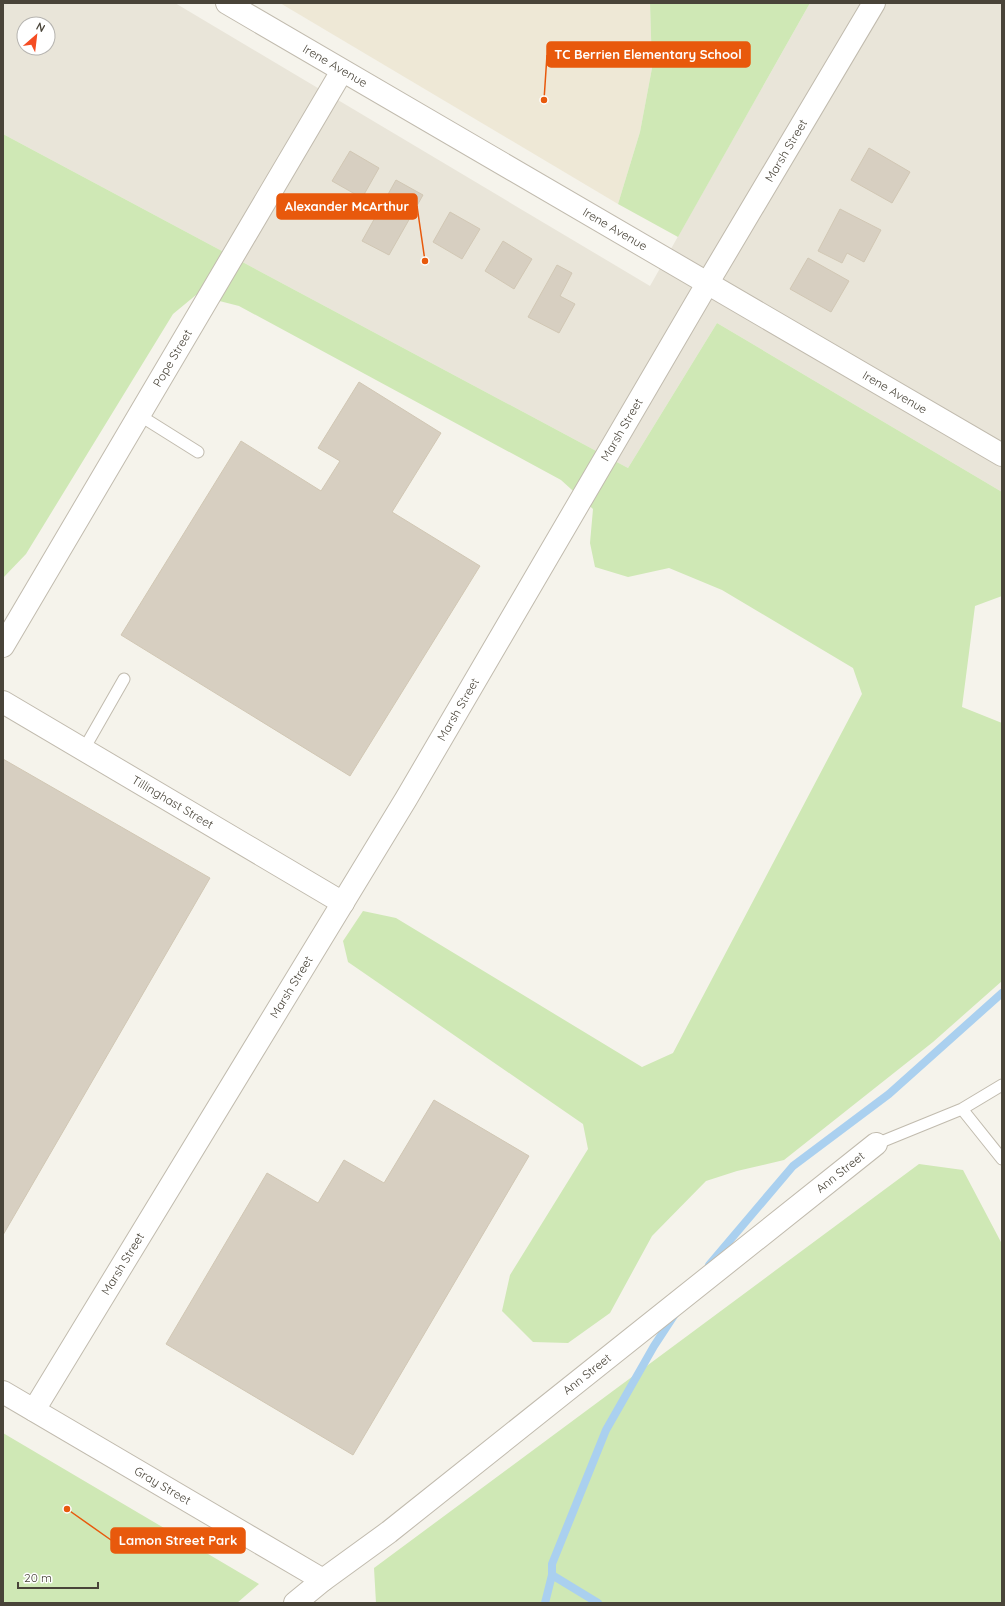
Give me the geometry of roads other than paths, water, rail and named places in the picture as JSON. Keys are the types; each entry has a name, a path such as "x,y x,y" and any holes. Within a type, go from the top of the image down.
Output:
{"street":[{"name":"Irene Avenue","path":"227,3 1002,455"},
{"name":"Marsh Street","path":"34,1410 344,903 707,284 874,3"},
{"name":"Pope Street","path":"3,646 342,71"},
{"name":"Tillinghast Street","path":"3,702 344,903"},
{"name":"Ann Street","path":"295,1603 323,1580 389,1532 876,1144"},
{"name":"Gray Street","path":"3,1392 323,1580"}],"lane":[{"path":"139,415 198,452"},
{"path":"84,749 124,679"},
{"path":"876,1144 962,1109 1002,1085"},
{"path":"962,1109 1002,1159"}],"waterway":[{"path":"709,1265 793,1166 889,1094 1002,993"},
{"path":"545,1603 552,1575 552,1564 606,1430 654,1346 675,1314"},
{"path":"552,1575 598,1603"}],"place":[{"name":"TC Berrien Elementary School","path":"544,100"},
{"name":"Alexander McArthur","path":"425,261"},
{"name":"Lamon Street Park","path":"67,1509"}]}
